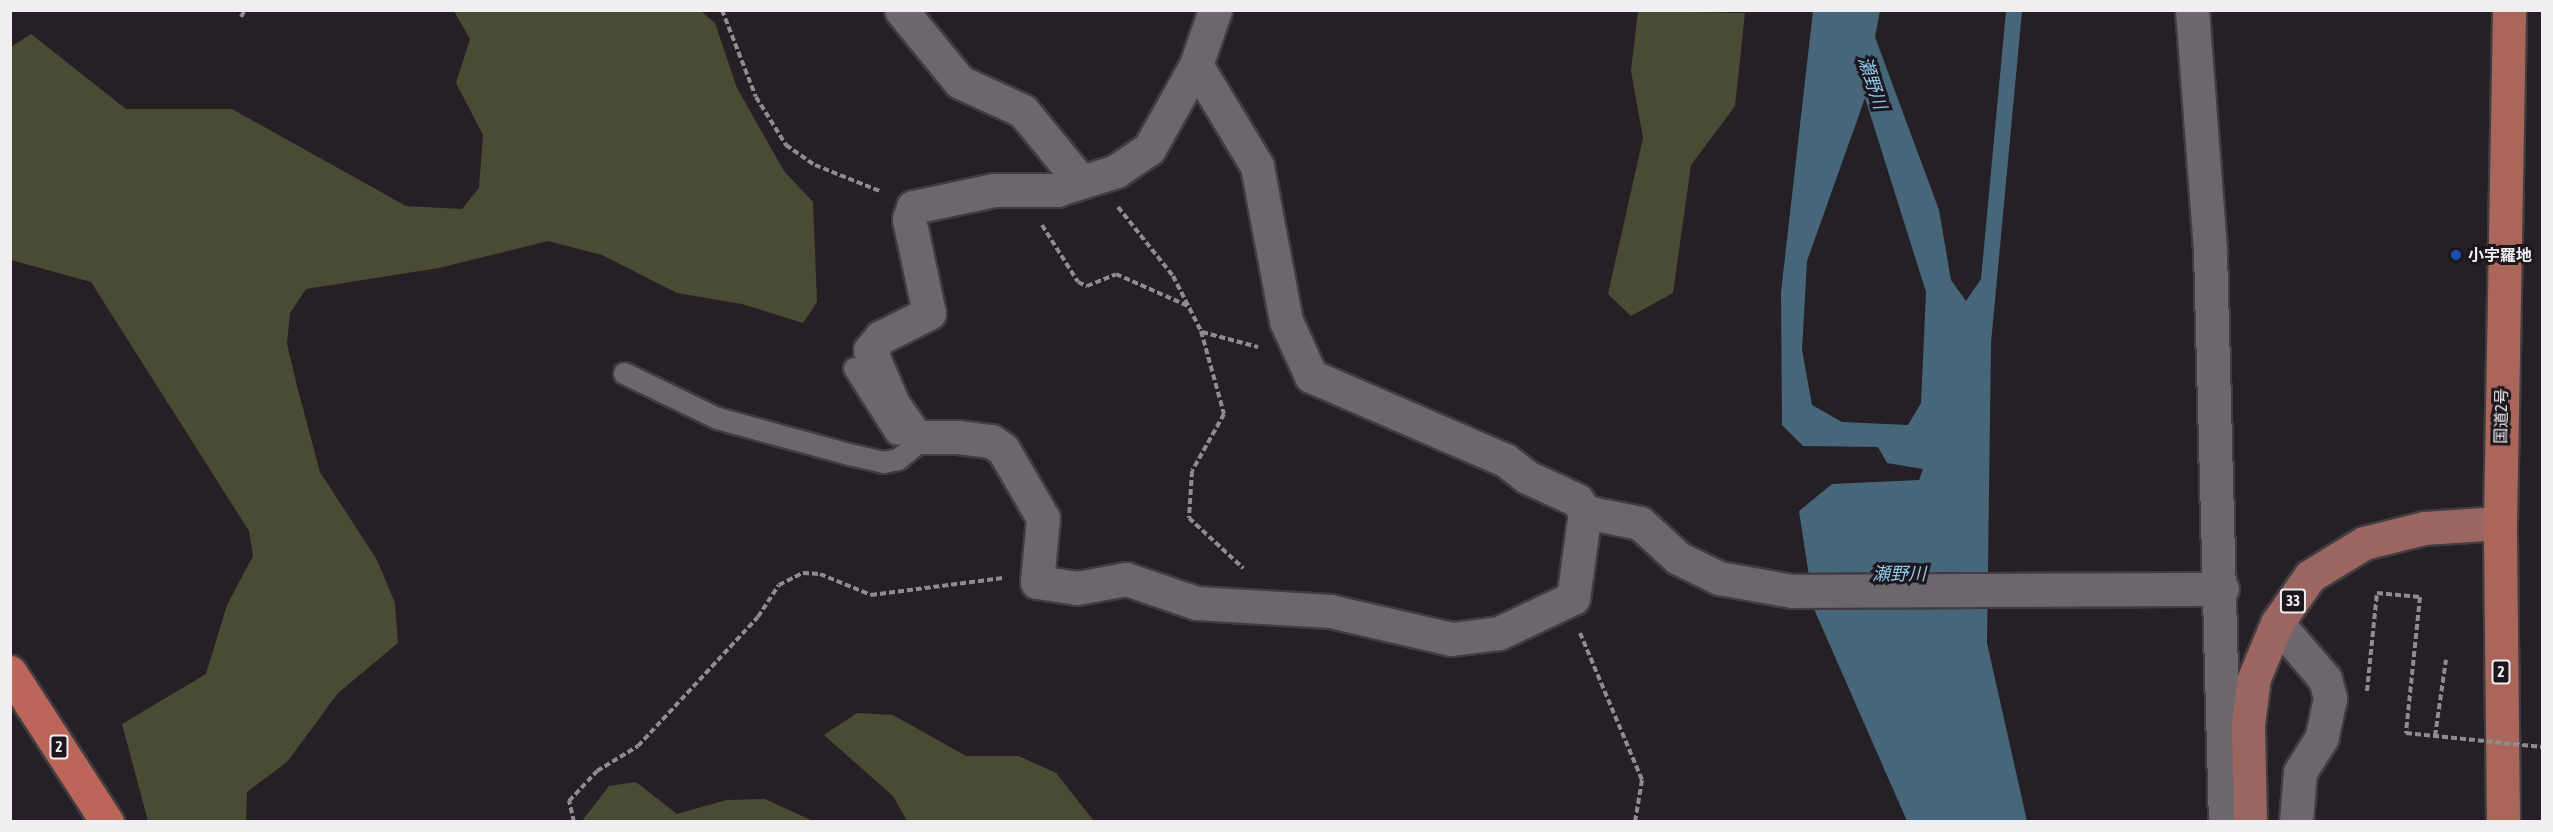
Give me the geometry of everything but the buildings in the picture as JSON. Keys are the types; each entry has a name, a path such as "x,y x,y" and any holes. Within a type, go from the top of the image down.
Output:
{"highway":[{"name":"国道2号","path":"2503,822 2500,523 2509,10"},
{"name":"2","path":"10,672 107,822"}],"main road":[{"name":"33","path":"2250,822 2253,689 2277,623 2310,576 2364,543 2424,528 2500,523"}],"street":[{"path":"901,10 960,82 1023,111 1088,180"},
{"path":"1196,65 1257,166 1286,321 1298,354 1311,376 1505,460 1527,477 1577,500 1585,512 1578,575 1567,602 1499,633 1451,639 1330,611 1196,603 1126,579 1077,588 1037,582 1043,518 1003,449 980,440 917,443 909,432 870,350 881,337 929,313 909,219 913,207 994,189 1057,190 1088,180 1149,149 1196,65 1215,10"},
{"path":"2192,10 2210,251 2222,589 2225,822"},
{"path":"1585,512 1640,523 1678,558 1719,579 1792,591 2024,587 2222,589"},
{"path":"2277,623 2325,679 2330,698 2322,737 2300,772 2296,822"}],"lane":[{"path":"624,373 717,418 776,431 811,446 883,462 917,443 881,415 854,368"}],"path":[{"path":"241,17 245,10"},
{"path":"722,10 756,97 786,145 815,165 913,207"},
{"path":"1088,180 1173,276 1201,331 1224,414 1192,471 1189,518 1245,570 1254,605"},
{"path":"1039,222 1078,282 1087,286 1116,274 1191,308"},
{"path":"1201,331 1298,354"},
{"path":"573,822 569,801 597,771 638,746 758,617 779,585 803,573 820,574 871,596 964,580 1037,582"},
{"path":"2366,704 2377,593 2420,597 2406,733 2542,747"},
{"path":"1567,602 1642,780 1635,822"},
{"path":"2435,736 2446,660"}],"green space":[{"path":"454,11 701,11 715,23 737,88 784,171 813,202 817,302 803,323 742,304 677,293 602,255 548,241 439,268 306,289 290,313 287,344 298,390 320,472 377,560 395,603 398,643 338,693 287,762 247,792 246,821 148,821 122,724 206,674 227,605 253,556 249,531 91,282 11,260 11,47 31,34 126,109 232,109 406,206 462,209 479,188 483,135 456,83 470,39"},
{"path":"1638,11 1745,13 1735,106 1691,165 1673,293 1631,316 1608,294 1643,138 1631,71"},
{"path":"857,713 893,715 966,756 1019,756 1056,773 1094,821 907,821 893,796 824,735"},
{"path":"636,782 677,814 726,800 765,799 813,821 582,821 609,786"}],"water":[{"name":"瀬野川","path":"1813,11 1880,11 1875,37 1939,210 1951,280 1966,301 1981,279 2006,11 2022,11 1991,343 1987,643 2027,821 1907,821 1814,609 1799,511 1832,484 1919,480 1923,469 1887,463 1878,447 1803,446 1782,425 1781,292","holes":["1865,98 1926,292 1921,403 1908,425 1842,422 1812,405 1802,350 1807,261"]}],"place":[{"name":"小宇羅地","path":"2456,255"}]}
